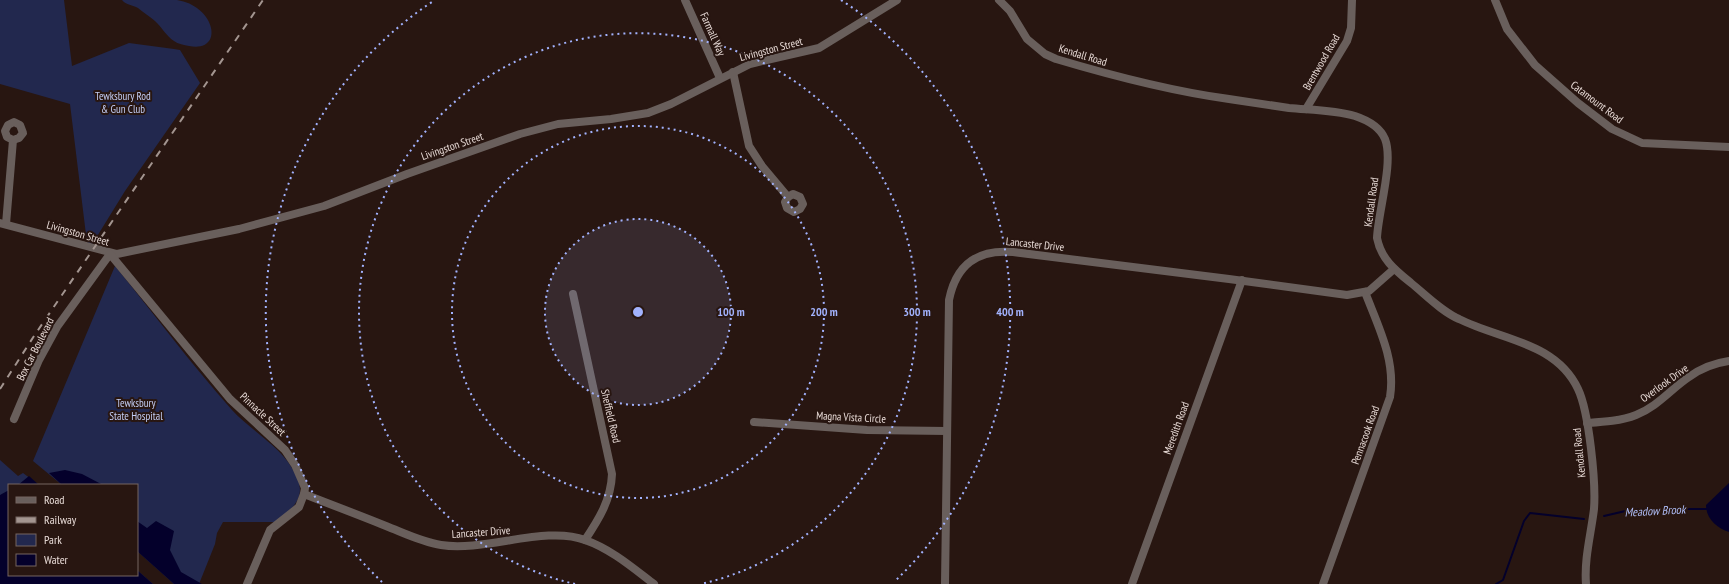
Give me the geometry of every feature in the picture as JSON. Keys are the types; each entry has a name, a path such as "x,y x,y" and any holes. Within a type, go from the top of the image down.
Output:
{"street":[{"name":"Farmall Way","path":"685,0 720,78"},
{"name":"Livingston Street","path":"3,224 110,254 126,253 239,229 324,206 407,174 520,134 558,124 611,119 648,113 671,104 750,64 819,48 897,0"},
{"name":"Kendall Road","path":"999,0 1010,11 1027,39 1034,46 1056,59 1160,87 1205,96 1336,112 1355,116 1374,126 1385,139 1387,148 1387,162 1378,226 1378,238 1383,256 1394,269 1457,318 1484,330 1525,344 1557,360 1569,372 1579,390 1587,424 1594,506 1587,554 1586,584"},
{"name":"Brentwood Road","path":"1306,109 1347,41 1351,28 1352,0"},
{"name":"Catamount Road","path":"1495,0 1507,29 1535,65 1578,103 1612,129 1642,143 1729,147"},
{"path":"733,72 749,146 762,166 788,197"},
{"path":"3,224 13,140"},
{"name":"Lancaster Drive","path":"945,584 949,300 955,278 960,269 979,257 1002,251 1242,280 1346,295 1365,292 1378,284 1394,269"},
{"name":"Box Car Boulevard","path":"14,419 39,360 57,327 110,254"},
{"name":"Pinnacle Street","path":"110,254 230,399 285,450 295,465 302,481 305,488 304,494"},
{"name":"Meredith Road","path":"1132,584 1242,280"},
{"name":"Pennacook Road","path":"1323,584 1390,397 1393,381 1392,367 1365,292"},
{"name":"Sheffield Road","path":"573,294 612,474 611,488 604,509 585,540"},
{"name":"Overlook Drive","path":"1587,424 1617,420 1637,415 1653,406 1689,376 1706,368 1729,361"},
{"name":"Magna Vista Circle","path":"754,422 867,430 947,431"},
{"path":"247,584 270,530 294,513 299,507 304,494"},
{"name":"Lancaster Drive","path":"304,494 414,537 441,545 460,547 556,536 585,540 614,555 654,584"}],"green space":[{"name":"Tewksbury Rod & Gun Club","path":"0,0 64,0 72,66 129,43 180,50 200,83 125,191 88,251 70,104 0,84"},
{"path":"122,0 177,0 190,4 200,11 207,19 211,28 211,36 208,43 200,46 189,46 177,43 169,37 153,19 138,8 125,3"},
{"name":"Tewksbury State Hospital","path":"115,266 217,393 241,419 270,443 287,461 294,471 300,489 294,506 276,522 223,522 217,533 215,544 199,584 174,584 138,552 138,484 61,484 33,461"},
{"path":"0,460 18,476 23,473 38,484 8,484 8,576 138,576 138,571 153,584 0,584"}],"water":[{"path":"65,470 82,474 101,484 61,484 49,473"},
{"path":"29,476 38,484 19,484"},
{"path":"1729,483 1729,532 1720,528 1710,519 1706,510 1706,505"},
{"path":"8,491 8,576 138,576 138,571 153,584 0,584 0,495"},
{"path":"156,521 174,531 170,550 181,572 202,584 174,584 138,552 138,522 147,528"}],"waterway":[{"name":"Meadow Brook","path":"1604,516 1634,509 1708,509"},
{"name":"Meadow Brook","path":"1496,584 1503,580 1524,521 1530,513 1584,519"}],"railway":[{"path":"0,389 34,336 263,0"}]}
